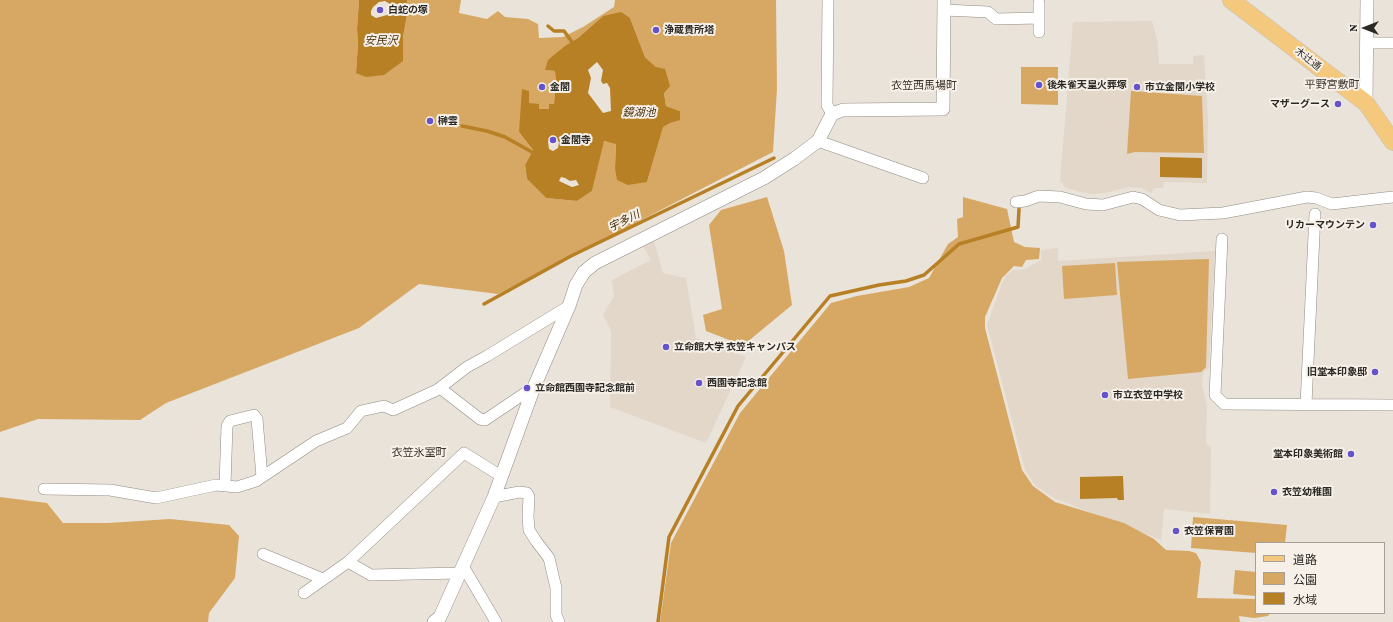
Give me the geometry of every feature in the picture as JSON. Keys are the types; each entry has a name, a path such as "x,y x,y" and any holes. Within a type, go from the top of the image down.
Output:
{"main road":[{"name":"木辻通","path":"1232,0 1366,103 1393,142"}],"street":[{"path":"828,0 827,105 832,114"},
{"path":"1366,103 1367,0"},
{"path":"1039,3 1039,32"},
{"path":"434,622 440,617 494,497 534,387 569,306 576,285 584,272 595,263 764,178 794,159 818,141 832,114 843,110 943,109 944,5 988,12 996,19 1039,18"},
{"path":"1367,44 1393,43"},
{"path":"818,141 923,178"},
{"path":"1016,202 1025,201 1039,196 1060,197 1086,204 1103,205 1133,197 1142,199 1159,210 1180,216 1223,213 1307,197 1316,198 1332,204 1393,197"},
{"path":"1306,404 1315,214"},
{"path":"1222,239 1215,395 1224,404 1393,405"},
{"path":"44,488 110,490 156,498 216,485 237,487 256,481 316,441 347,428 361,411 384,406 392,410 440,388 467,366 487,356 569,306"},
{"path":"440,388 480,419 484,420 534,387"},
{"path":"225,485 227,426 230,421 254,415 257,419 262,478"},
{"path":"304,593 348,562 464,453 501,476"},
{"path":"494,497 519,492 527,493 529,497 529,530 549,558 556,588 556,615 559,622"},
{"path":"263,554 323,579"},
{"path":"348,562 371,575 461,569"},
{"path":"461,569 496,622"}],"shaded area":[{"name":"市立金閣小学校","path":"1152,21 1158,43 1159,64 1193,64 1193,56 1204,55 1208,118 1207,183 1164,182 1163,188 1155,188 1151,193 1142,188 1129,187 1105,193 1093,194 1064,187 1063,183 1060,182 1073,22"},
{"name":"立命館大学 衣笠キャンパス","path":"654,241 663,273 686,278 696,338 746,357 706,443 610,407 611,331 603,315 614,296 612,280 651,260 643,246"},
{"name":"市立衣笠中学校","path":"1058,248 1058,261 1215,251 1209,368 1203,373 1202,384 1207,406 1206,443 1211,447 1210,514 1164,509 1161,540 1054,498 1036,486 1025,470 987,325 1003,281 1007,275 1013,270 1025,269 1041,260 1041,250"}],"green space":[{"path":"0,0 359,0 356,73 403,37 407,15 407,0 461,0 459,13 487,19 498,11 505,17 528,19 538,24 539,38 563,37 583,27 614,7 615,0 776,0 777,89 773,152 498,294 419,284 359,328 166,403 140,420 38,419 0,432","holes":["603,16 630,18 645,57 656,67 664,93 666,106 680,111 670,122 663,126 647,182 615,168 616,143 603,141 592,191 577,201 546,198 527,179 525,165 533,150 519,132 529,103 539,109 549,110 554,105 556,71 545,70 566,45 578,38"]},
{"path":"1021,67 1058,67 1058,105 1021,104"},
{"path":"1131,91 1202,96 1204,153 1135,152 1127,154"},
{"path":"767,197 784,251 792,305 746,343 737,343 706,331 703,315 722,309 709,225 721,210"},
{"path":"963,197 1007,209 1014,242 1025,247 1040,248 1039,259 1026,260 1022,267 1014,266 1002,278 985,317 985,328 1022,470 1033,486 1055,502 1124,523 1154,539 1166,550 1189,551 1196,553 1201,562 1197,598 1255,599 1255,614 1269,614 1268,616 1254,618 1239,616 1240,622 660,622 671,543 740,413 831,303 857,296 909,287 929,278 948,244 958,237 957,219 963,217"},
{"path":"1209,259 1206,367 1201,372 1128,379 1117,262"},
{"path":"1115,263 1117,295 1064,299 1062,266"},
{"path":"0,497 47,503 63,523 108,523 170,519 229,525 239,536 235,578 209,613 208,622 0,622"},
{"path":"1193,517 1287,525 1285,542 1255,542 1255,553 1191,548"},
{"path":"1235,570 1255,572 1255,596 1233,594"}],"water":[{"name":"安民沢","path":"359,0 407,0 407,15 403,37 403,61 384,75 366,77 356,73 358,44 357,29","holes":["385,1 390,4 392,10 387,15 376,18 371,15 373,7 379,2"]},
{"name":"鏡湖池","path":"621,12 630,18 645,57 656,67 665,69 670,86 664,93 666,106 680,111 680,120 663,127 647,182 628,185 617,180 615,168 616,144 604,141 592,191 577,201 546,198 527,179 525,165 533,150 519,132 522,89 529,91 529,103 539,104 539,109 549,109 549,104 554,104 556,78 555,71 545,70 548,60 566,45 578,38 603,16","holes":["597,62 603,70 601,81 603,84 607,83 610,88 611,111 603,113 588,93 591,78 588,70","553,136 559,142 558,148 553,151 549,149 548,142","561,177 570,181 576,180 579,185 572,187 559,181"]},
{"path":"1160,157 1202,158 1202,178 1160,177"},
{"path":"1123,476 1124,500 1118,500 1117,498 1080,499 1080,477"}],"waterway":[{"path":"548,26 554,31 564,31 572,42"},
{"path":"462,126 487,131 505,137 532,152"},
{"name":"宇多川","path":"484,304 571,256 774,158"},
{"path":"658,622 669,537 738,406 830,296 879,285 906,281 924,275 959,244 1018,227 1019,209"}],"place":[{"name":"白蛇の塚","path":"380,10"},
{"name":"浄蔵貴所塔","path":"656,30"},
{"name":"後朱雀天皇火葬塚","path":"1039,85"},
{"name":"金閣","path":"542,87"},
{"name":"市立金閣小学校","path":"1137,87"},
{"name":"マザーグース","path":"1338,104"},
{"name":"榊雲","path":"430,121"},
{"name":"金閣寺","path":"553,140"},
{"name":"リカーマウンテン","path":"1373,225"},
{"name":"立命館大学 衣笠キャンパス","path":"666,347"},
{"name":"旧堂本印象邸","path":"1375,372"},
{"name":"西園寺記念館","path":"699,383"},
{"name":"立命館西園寺記念館前","path":"527,388"},
{"name":"市立衣笠中学校","path":"1105,395"},
{"name":"堂本印象美術館","path":"1351,454"},
{"name":"衣笠幼稚園","path":"1274,492"},
{"name":"衣笠保育園","path":"1176,531"}],"district":[{"name":"平野宮敷町","path":"1332,85"},
{"name":"衣笠西馬場町","path":"924,86"},
{"name":"衣笠氷室町","path":"419,453"}]}
